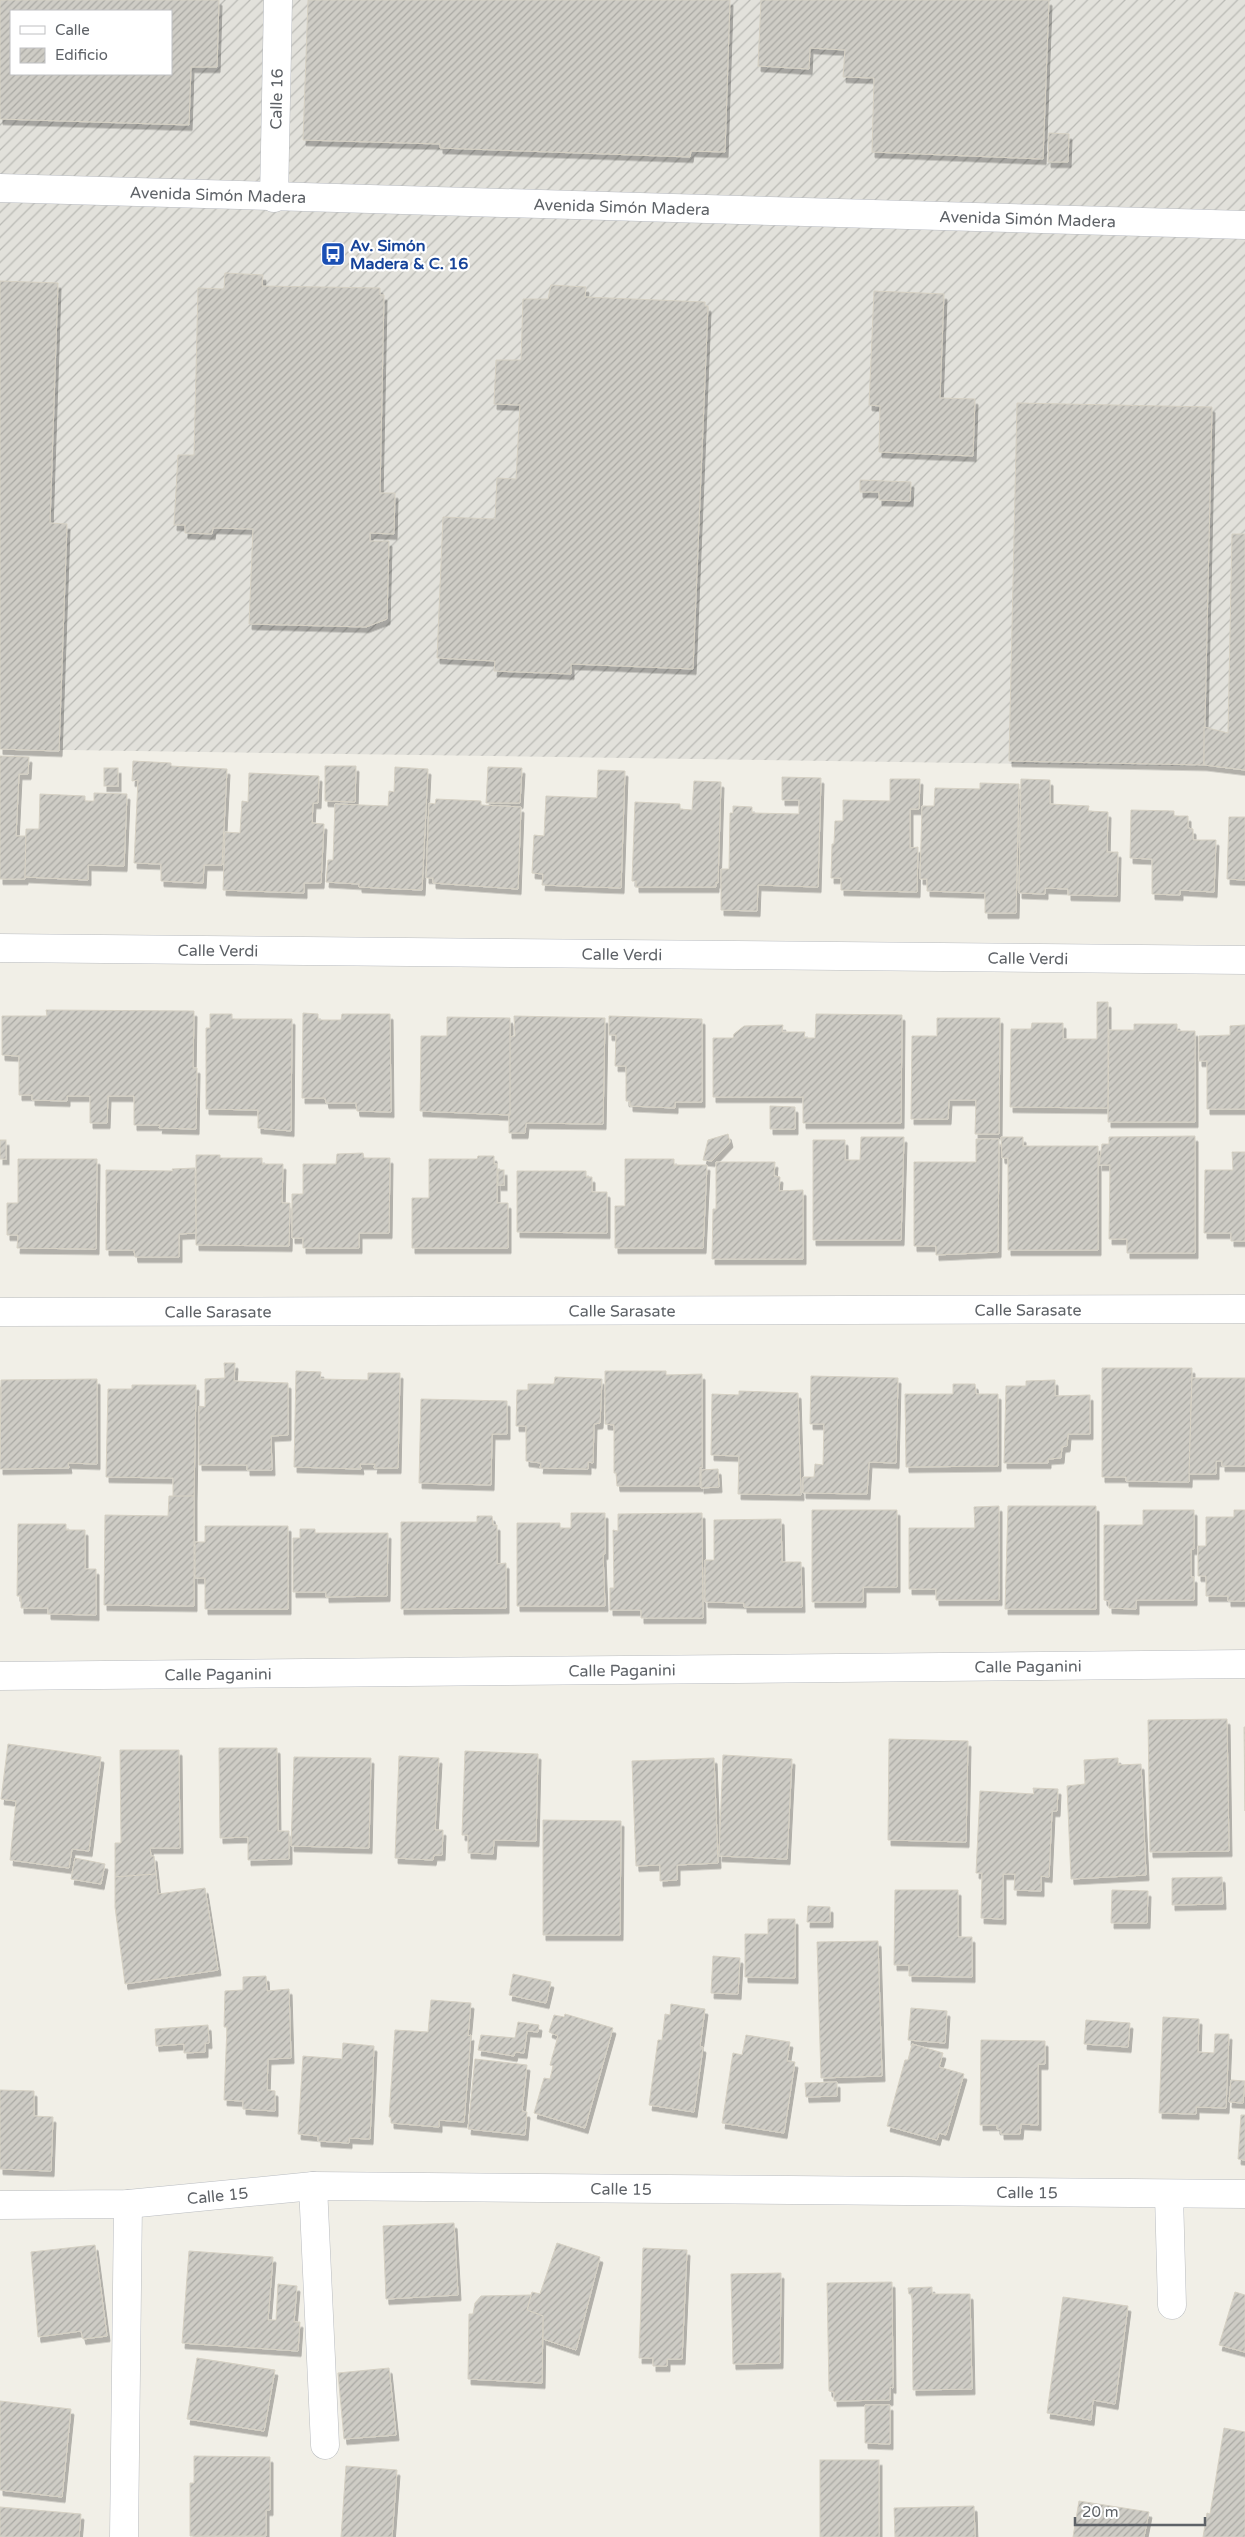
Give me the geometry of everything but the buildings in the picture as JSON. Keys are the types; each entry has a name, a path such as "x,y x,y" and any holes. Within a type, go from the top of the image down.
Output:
{"street":[{"name":"Calle 16","path":"274,198 278,0"},
{"name":"Avenida Simón Madera","path":"0,188 274,198 1245,225"},
{"name":"Calle Verdi","path":"0,948 1245,960"},
{"name":"Calle Sarasate","path":"0,1312 1245,1309"},
{"name":"Calle Paganini","path":"0,1676 1245,1664"},
{"name":"Calle 15","path":"0,2205 128,2204 313,2186 1169,2195 1245,2194"},
{"path":"313,2186 325,2445"},
{"path":"1169,2195 1172,2305"},
{"path":"124,2537 128,2204"}],"shaded area":[{"path":"0,0 1245,0 1245,767 0,749"}],"place":[{"name":"Av. Simón Madera & C. 16","path":"333,254"}]}
